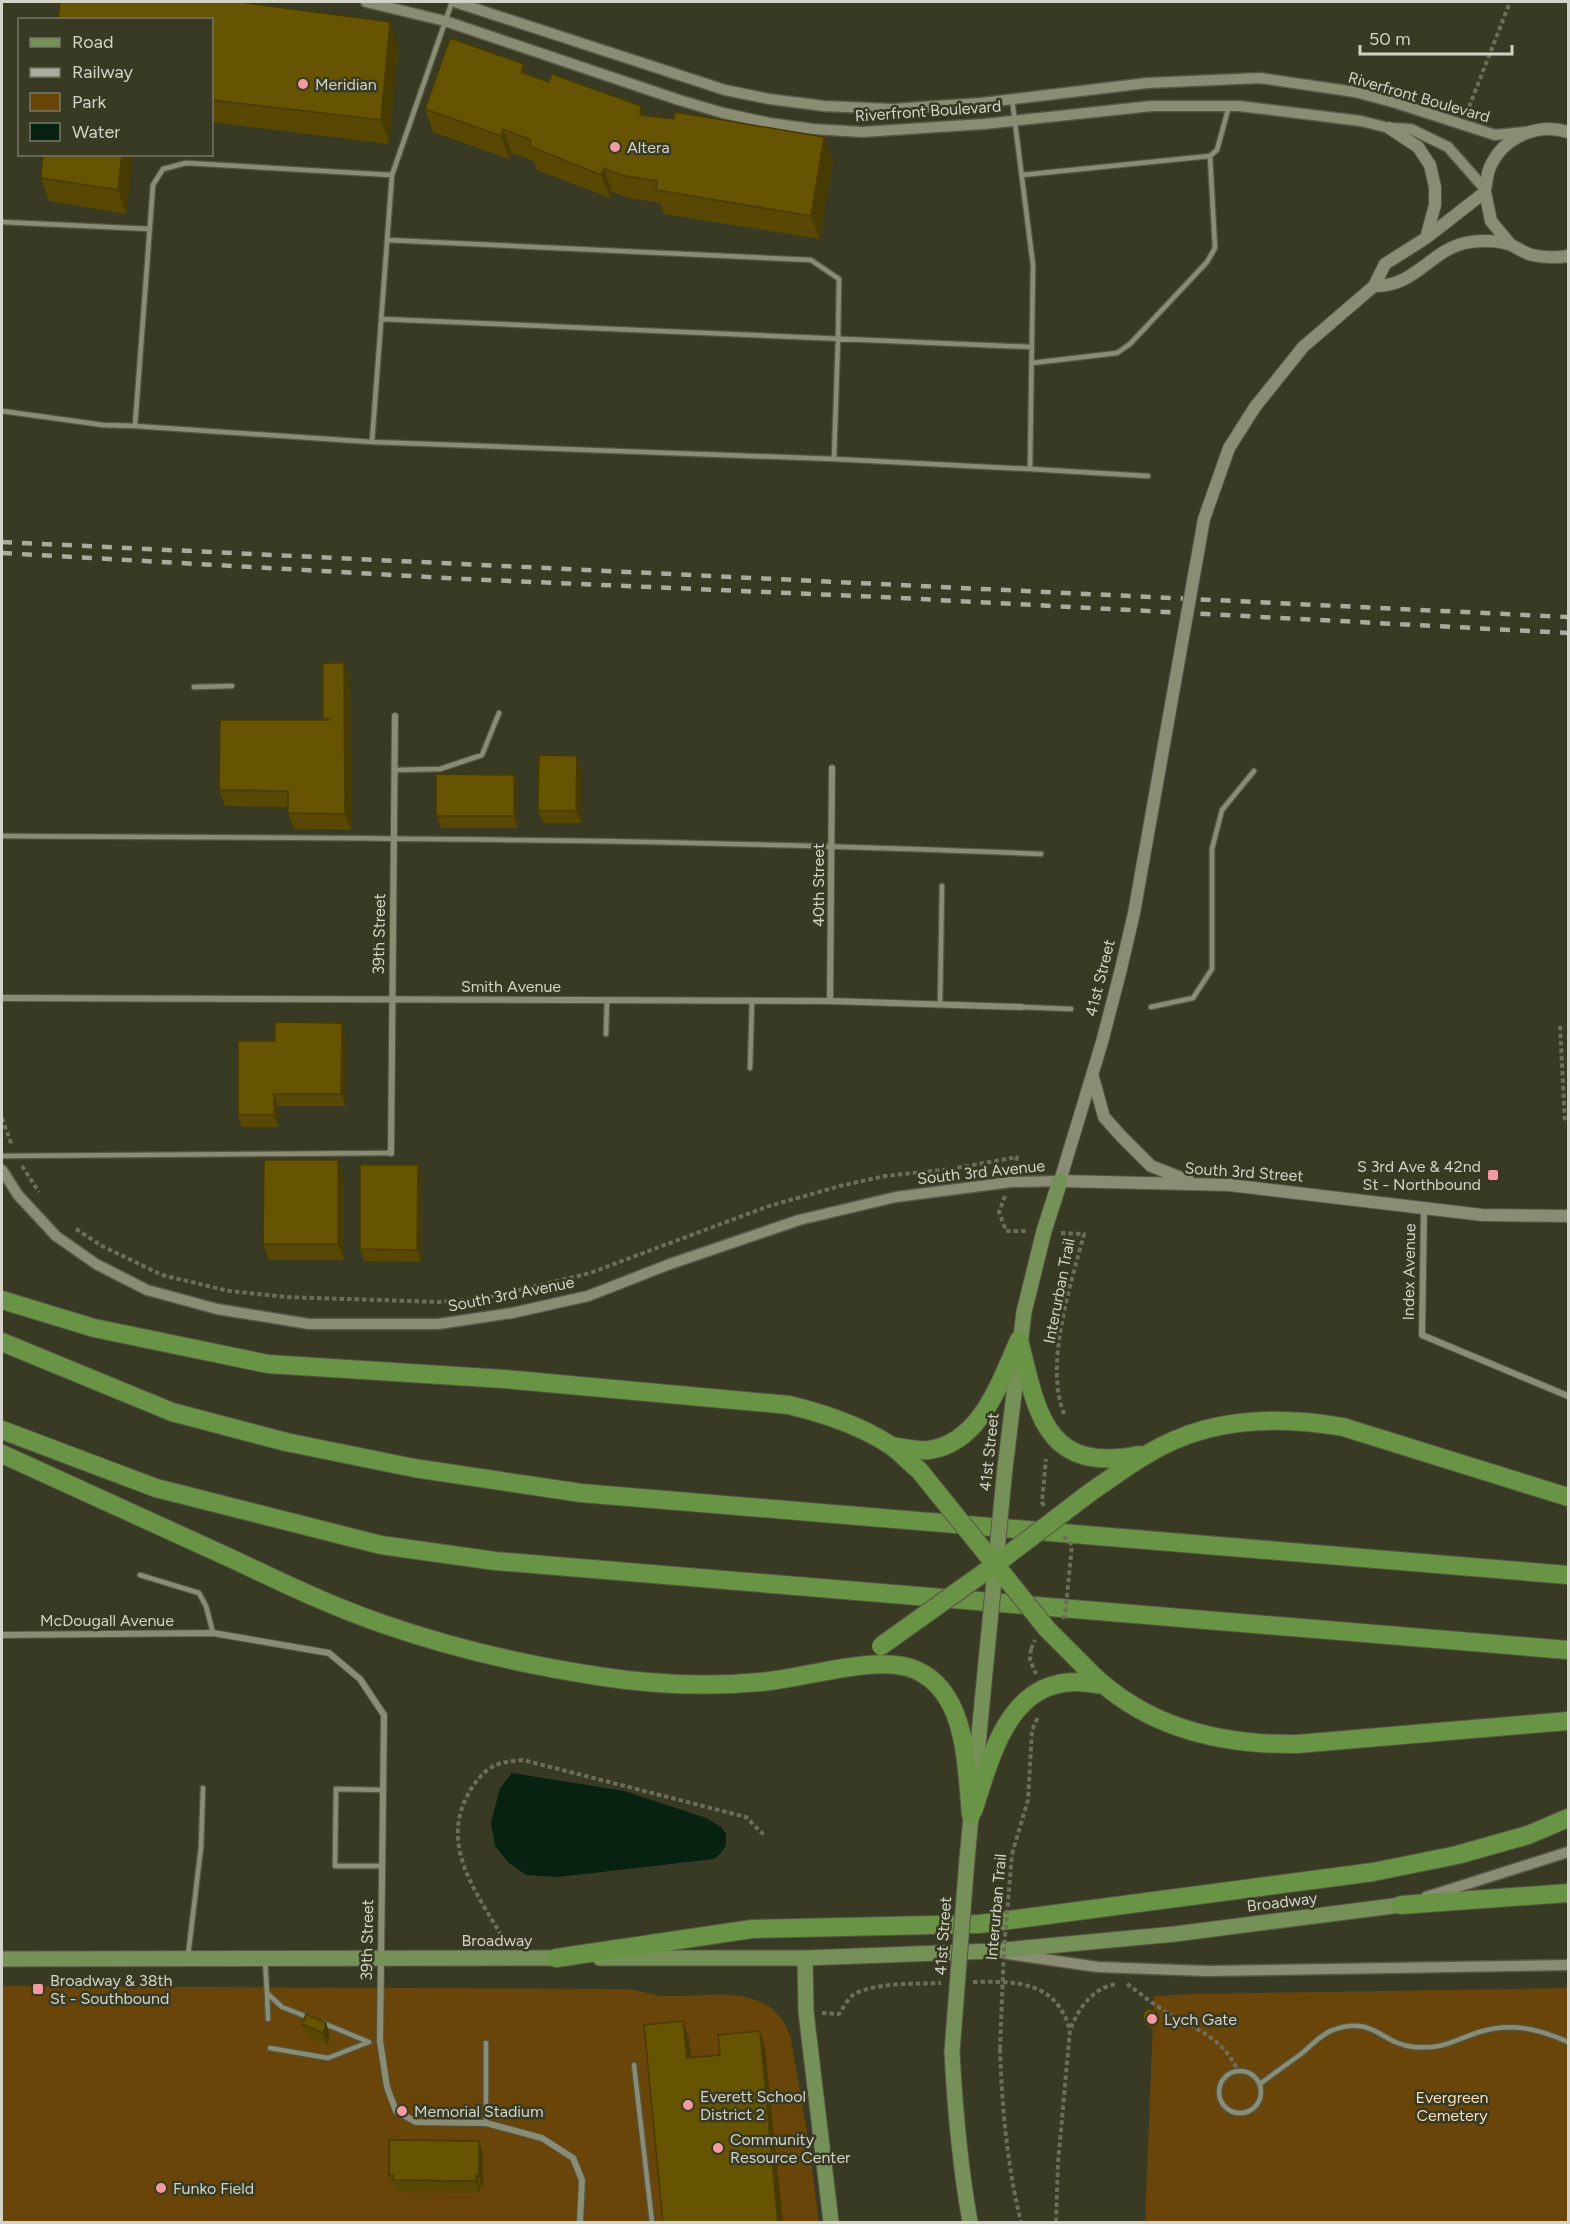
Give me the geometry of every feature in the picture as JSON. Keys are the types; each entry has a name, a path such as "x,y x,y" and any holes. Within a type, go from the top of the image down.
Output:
{"highway":[{"path":"2,1300 94,1328 268,1364 504,1379 789,1405 841,1420 892,1446 919,1470 1047,1629 1104,1685 1142,1710 1176,1726 1226,1740 1259,1744 1297,1744 1569,1721"},
{"path":"1019,1340 1037,1410 1046,1427 1059,1442 1085,1457 1105,1460 1146,1454"},
{"path":"892,1446 927,1450 946,1446 966,1434 980,1417 999,1384 1019,1340"},
{"path":"2,1342 172,1413 286,1442 414,1468 495,1481 581,1493 1569,1575"},
{"path":"849,1666 881,1646 996,1564 1092,1491 1146,1454 1183,1437 1221,1425 1274,1419 1308,1420 1343,1426 1569,1497"},
{"path":"2,1430 156,1488 381,1545 495,1561 1569,1650"},
{"path":"2,1454 328,1603 384,1625 533,1665 601,1677 704,1684 786,1680 849,1666 902,1665 918,1671 938,1684 956,1713 965,1761 971,1815"},
{"path":"971,1815 1001,1734 1014,1711 1031,1695 1059,1683 1104,1685"},
{"path":"556,1958 752,1929 979,1924 1373,1872 1457,1855 1528,1835 1569,1818"},
{"path":"1401,1905 1569,1894"}],"main road":[{"path":"1389,128 1418,147 1430,165 1435,187 1435,205 1426,238"},
{"path":"1569,132 1554,128 1527,132 1505,146 1490,167 1485,191 1491,222 1510,244 1528,255 1549,258 1569,256"},
{"path":"1485,191 1426,238 1385,264 1374,286 1390,286 1413,274 1451,247 1467,242 1510,244"},
{"name":"41st Street","path":"970,2223 960,2161 952,2052 971,1815 1019,1340 1044,1231 1102,1042 1134,913 1204,519 1228,448 1255,407 1303,346 1374,286"},
{"path":"1092,1076 1104,1117 1151,1166 1197,1184"},
{"name":"South 3rd Street","path":"1060,1181 1229,1185 1424,1209"},
{"path":"1424,1209 1482,1215 1569,1216"},
{"name":"Broadway","path":"2,1959 806,1958 993,1952 1175,1934 1401,1905"},
{"path":"806,1958 806,2012 831,2223"}],"street":[{"name":"Riverfront Boulevard","path":"366,2 445,21 679,100 769,123 862,132 1152,106 1229,106 1411,129 1448,147 1485,191"},
{"name":"Riverfront Boulevard","path":"454,2 725,90 769,99 824,106 892,109 1012,99 1147,83 1260,78 1355,92 1495,135 1527,132"},
{"name":"39th Street","path":"391,1153 395,716"},
{"name":"40th Street","path":"830,1001 832,768"},
{"name":"Smith Avenue","path":"2,998 830,1001 1021,1007"},
{"name":"South 3rd Avenue","path":"2,1170 18,1195 56,1236 96,1264 147,1290 217,1309 321,1324 438,1324 512,1313 588,1296 670,1264 799,1220 896,1197 1011,1182 1060,1181"},
{"name":"Index Avenue","path":"1424,1209 1422,1335 1569,1396"},
{"name":"39th Street","path":"213,1633 329,1653 360,1679 384,1715 380,2041 387,2087 396,2111 416,2122 486,2123 542,2138 573,2158 582,2180 580,2223"},
{"name":"McDougall Avenue","path":"2,1635 213,1633"},
{"name":"Broadway","path":"1401,1905 1569,1852"},
{"name":"Broadway","path":"993,1952 1098,1967 1207,1971 1569,1965"}],"lane":[{"path":"372,442 392,175 445,21 454,2"},
{"path":"1012,99 1033,265 1030,469"},
{"path":"1022,175 1209,156 1217,150 1229,106"},
{"path":"1032,363 1117,353 1130,344 1208,262 1215,248 1209,156"},
{"path":"135,426 153,185 163,169 186,163 392,175"},
{"path":"2,222 150,229"},
{"path":"387,240 811,260 838,279 834,459"},
{"path":"381,319 1032,347"},
{"path":"2,411 103,425 372,442 834,459 1148,476"},
{"path":"194,687 232,686"},
{"path":"395,771 440,769 482,755 499,713"},
{"path":"1150,1006 1193,998 1212,969 1212,849 1222,810 1254,771"},
{"path":"2,836 394,838 832,845 1041,854"},
{"path":"940,1005 942,886"},
{"path":"606,1034 607,1000"},
{"path":"750,1068 752,1001"},
{"path":"1021,1007 1071,1009"},
{"path":"2,1156 391,1153"},
{"path":"140,1575 199,1593 206,1606 213,1633"},
{"path":"188,1959 201,1847 203,1788"},
{"path":"382,1866 335,1866 336,1790 384,1790"},
{"path":"265,1959 268,2019"},
{"path":"267,1993 282,2007 369,2042"},
{"path":"1260,2084 1330,2030 1352,2025 1371,2028 1403,2046 1433,2048 1452,2044 1476,2033 1500,2028 1527,2027 1548,2032 1569,2042"},
{"path":"270,2048 328,2058 369,2042 380,2041"},
{"path":"486,2043 486,2123"},
{"path":"634,2065 652,2223"},
{"path":"1238,2071 1251,2073 1262,2090 1258,2104 1247,2112 1233,2112 1222,2103 1219,2089 1225,2077 1238,2071"}],"path":[{"path":"1469,107 1510,2"},
{"path":"1560,1026 1565,1123"},
{"path":"2,1118 15,1156 45,1199"},
{"path":"67,1223 102,1246 162,1275 229,1292 286,1297 439,1302 486,1298 590,1273 769,1206 840,1185 885,1176 951,1169 1017,1157 1011,1182"},
{"name":"Interurban Trail","path":"1011,1182 999,1212 1006,1232 1044,1231 1084,1234 1064,1314 1060,1342 1058,1389 1060,1404 1071,1428 1046,1459 1042,1502 1052,1521 1072,1545 1065,1616 1033,1642 1031,1649 1030,1660 1044,1688 1047,1709 1037,1719 1032,1730 1028,1800 1012,1854 1004,1949 1000,2049 1005,2135 1021,2223"},
{"path":"514,1958 460,1859 457,1834 459,1814 466,1797 479,1778 491,1766 505,1761 523,1760 746,1817 765,1836"},
{"path":"1056,2223 1058,2163 1070,2030 1077,2012 1098,1990 1125,1982 1137,1969"},
{"path":"1125,1982 1165,2011 1215,2038 1232,2058 1238,2071"}],"green space":[{"name":"Memorial Stadium","path":"2,1986 626,1989 662,1996 722,1995 757,2000 771,2008 783,2021 791,2039 808,2138 819,2222 2,2222"},
{"name":"Evergreen Cemetery","path":"1568,1988 1568,2222 1145,2222 1154,1996"}],"water":[{"path":"512,1773 624,1791 706,1818 721,1827 726,1834 726,1845 714,1859 558,1877 526,1875 509,1863 495,1846 491,1823 500,1788"}],"building":[{"name":"Meridian","path":"60,2 239,2 390,22 381,120 213,100 213,18 58,18"},
{"name":"Altera","path":"450,38 524,64 521,72 549,82 552,74 641,106 640,115 674,119 675,112 824,137 811,216 656,190 657,181 621,175 604,168 601,175 529,146 531,140 503,129 501,136 425,109"},
{"path":"43,156 122,156 118,190 41,178"},
{"path":"323,663 344,663 345,814 288,813 288,791 219,790 220,720 329,720 323,719"},
{"path":"539,755 577,756 576,811 538,811"},
{"path":"436,774 514,775 514,816 436,816"},
{"path":"275,1022 342,1023 341,1094 274,1094 274,1115 238,1115 238,1041 275,1041"},
{"path":"264,1160 338,1160 338,1244 263,1244"},
{"path":"360,1165 418,1165 417,1250 360,1249"},
{"path":"1147,2009 1153,2009 1157,2016 1153,2023 1147,2023 1143,2019 1143,2013"},
{"path":"306,2014 326,2023 323,2033 302,2024"},
{"name":"Community Resource Center","path":"683,2021 687,2058 720,2055 718,2035 760,2031 778,2223 663,2223 644,2025"},
{"path":"389,2140 479,2141 479,2176 476,2175 476,2181 393,2180 393,2175 389,2175"}],"railway":[{"path":"2,542 1568,617"},
{"path":"2,553 464,579 881,597 1568,633"}],"place":[{"name":"Meridian","path":"303,84"},
{"name":"Altera","path":"615,147"},
{"name":"S 3rd Ave & 42nd St - Northbound","path":"1493,1175"},
{"name":"Broadway & 38th St - Southbound","path":"38,1989"},
{"name":"Lych Gate","path":"1152,2019"},
{"name":"Everett School District 2","path":"688,2105"},
{"name":"Memorial Stadium","path":"402,2111"},
{"name":"Community Resource Center","path":"718,2148"},
{"name":"Funko Field","path":"161,2188"}]}
